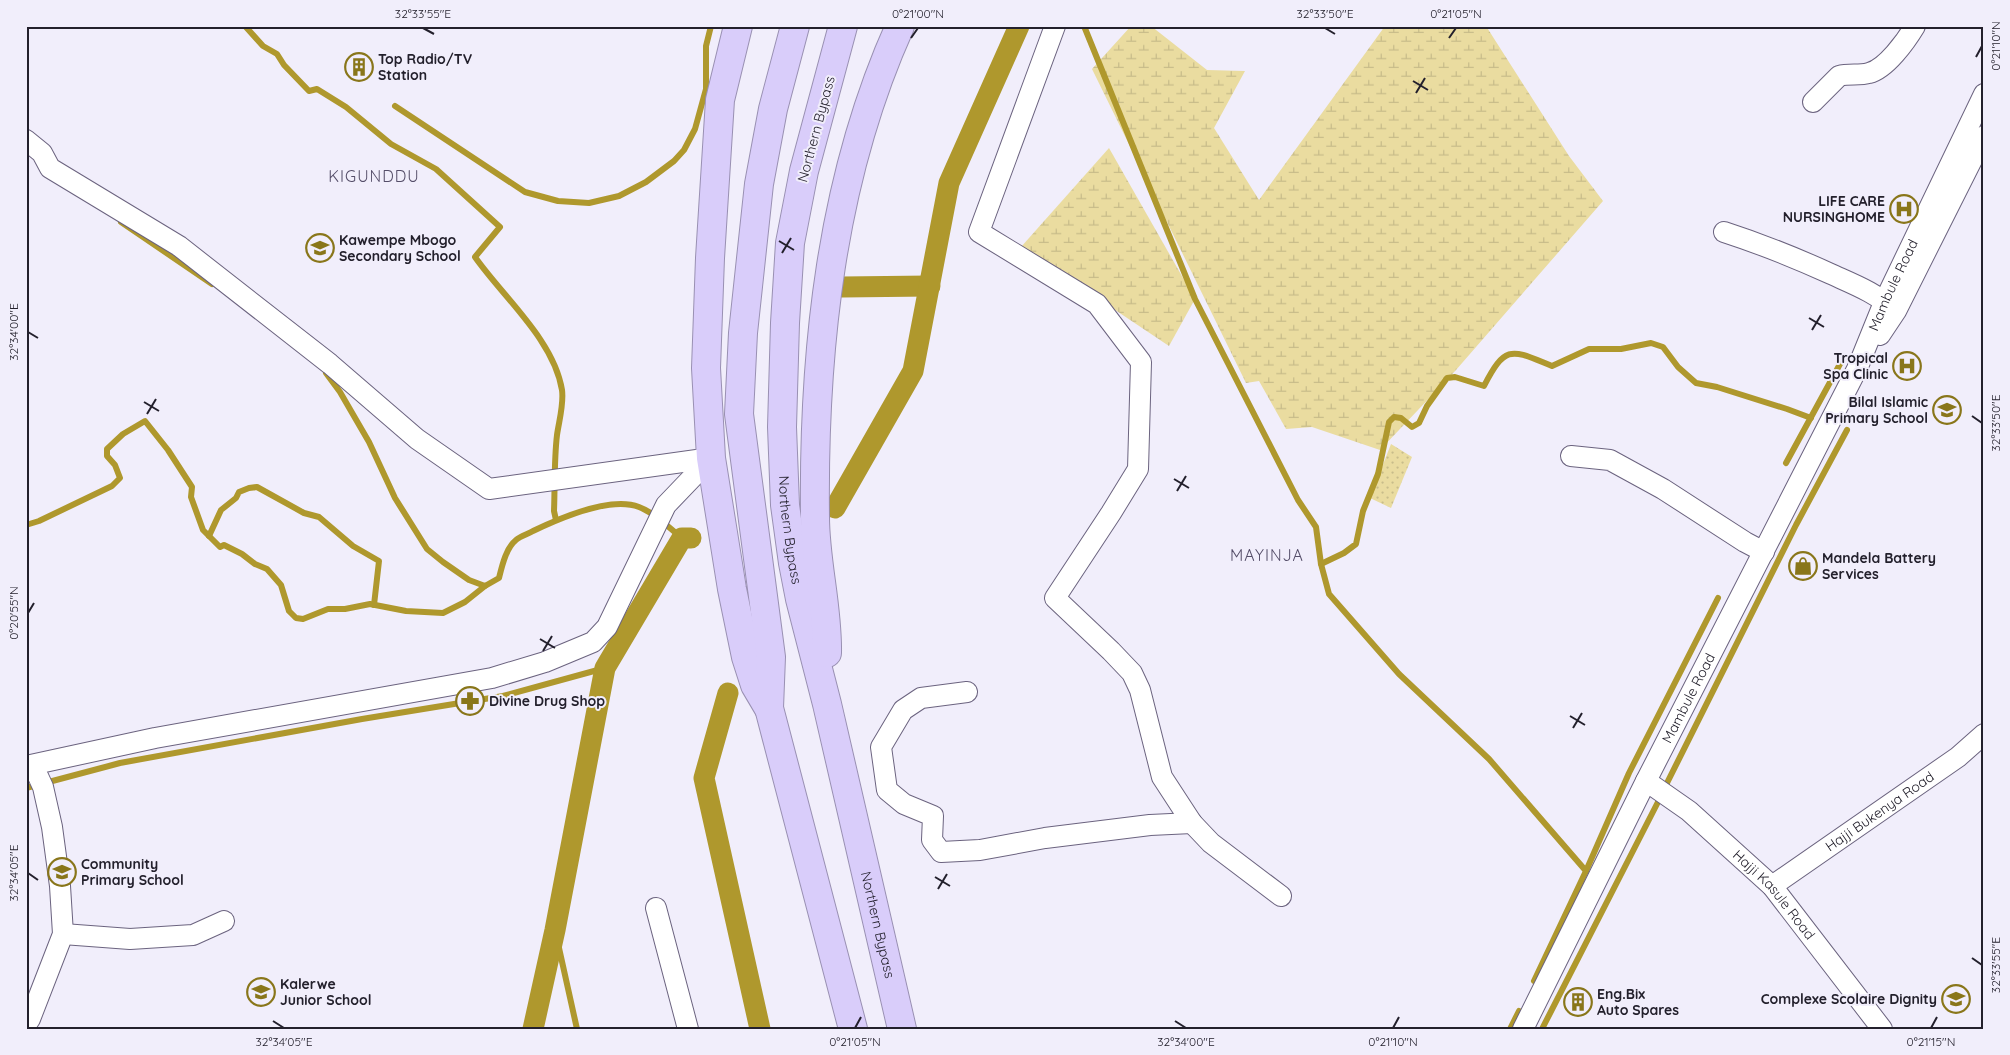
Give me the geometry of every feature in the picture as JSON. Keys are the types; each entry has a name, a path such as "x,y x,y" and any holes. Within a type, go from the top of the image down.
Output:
{"highway":[{"path":"738,26 720,100 710,258 707,358 711,458 732,589 746,657 755,686 769,708"},
{"path":"795,26 773,109 759,184 743,332 739,414 771,657 769,708 853,1029"},
{"name":"Northern Bypass","path":"843,26 804,171 790,243 785,323 782,427 785,505 793,563 902,1029"},
{"path":"827,704 827,646 815,519 818,366 836,230 858,140 884,61 900,26"}],"street":[{"path":"1055,26 979,232 1096,304 1141,362 1138,469 1055,598 1132,673 1140,690 1162,778 1192,823 1211,843 1281,896"},
{"path":"1812,102 1839,76 1844,74 1858,76 1872,73 1888,61 1915,26"},
{"name":"Mambule Road","path":"1890,306 1984,94"},
{"name":"Mambule Road","path":"1523,1029 1646,781 1890,306 1984,136"},
{"path":"26,140 42,153 50,168 179,246 330,364 417,439 489,489 711,458"},
{"path":"1724,232 1790,256 1857,286 1890,306"},
{"path":"1570,456 1610,460 1664,489 1745,542 1764,552"},
{"path":"26,1026 63,934 54,837 33,774 155,738 492,678 537,665 593,642 607,628 666,505 711,458"},
{"path":"967,692 921,698 903,710 881,747 887,790 904,804 933,816 932,840 941,852 980,850 1045,838 1150,825 1192,823"},
{"name":"Hajji Bukenya Road","path":"1772,886 1958,757 1984,734"},
{"name":"Hajji Kasule Road","path":"1646,781 1689,811 1772,886 1882,1029"},
{"path":"656,908 688,1029"},
{"path":"63,934 130,939 193,935 224,921"}],"green space":[{"path":"1131,26 1151,26 1207,70 1245,71 1214,128 1259,200 1385,26 1486,26 1569,156 1603,201 1456,370 1380,450 1312,427 1286,429 1259,381 1246,383 1092,69"},
{"path":"1109,148 1195,299 1169,346 1021,247"},
{"path":"1391,444 1412,457 1391,508 1370,498"}],"waterway":[{"path":"245,26 263,46 277,54 284,65 309,91 317,89 346,107 391,144 436,169 500,227 475,257 538,336 549,354 562,390 562,407 555,454 554,511 556,520"},
{"path":"395,106 525,192 558,201 589,203 619,196 646,182 674,161 684,150 695,129 706,89 706,46 711,26"},
{"path":"835,508 913,371 949,183 1019,26"},
{"path":"1084,26 1195,299 1298,500 1316,527 1321,564 1329,594 1399,674 1489,759 1586,871 1534,981"},
{"path":"121,222 212,284"},
{"path":"842,287 930,286"},
{"path":"1321,564 1344,553 1356,544 1363,511 1378,474 1389,422 1394,417 1401,418 1412,427 1419,423 1427,406 1447,378 1455,377 1484,386 1498,362 1511,354 1528,356 1552,366 1589,349 1621,349 1651,343 1663,347 1678,367 1696,383 1717,387 1811,418"},
{"path":"1786,463 1840,364"},
{"path":"326,373 340,392 369,442 395,498 427,549 469,580 485,586 499,578 507,552 513,543 522,536 584,510 614,504 627,504 639,507 656,517 682,538"},
{"path":"26,525 39,521 112,486 120,478 115,465 107,456 107,449 123,434 145,421 168,450 192,487 191,497 203,530 220,547 224,545 267,569 281,585 289,611 296,618 303,619 328,609 345,609 370,604 406,611 443,613 465,602 485,586"},
{"path":"1667,783 1796,525 1847,430"},
{"path":"209,536 221,510 236,498 239,492 257,487 304,513 319,517 353,546 379,561 374,605"},
{"path":"533,1029 555,930 605,668 682,538 691,538"},
{"path":"1586,871 1629,773 1718,598"},
{"path":"26,788 120,763 362,719 503,696 605,668"},
{"path":"728,693 704,778 760,1029"},
{"path":"1542,1029 1659,800"},
{"path":"555,930 577,1029"},
{"path":"1510,1029 1519,1011"}],"place":[{"name":"Top Radio/TV Station","path":"359,67"},
{"name":"LIFE CARE NURSINGHOME","path":"1904,209"},
{"name":"Kawempe Mbogo Secondary School","path":"320,248"},
{"name":"Tropical Spa Clinic","path":"1907,366"},
{"name":"Bilal Islamic Primary School","path":"1947,410"},
{"name":"Mandela Battery Services","path":"1803,566"},
{"name":"Divine Drug Shop","path":"470,701"},
{"name":"Community Primary School","path":"62,872"},
{"name":"Kalerwe Junior School","path":"261,992"},
{"name":"Complexe Scolaire Dignity","path":"1956,999"},
{"name":"Eng.Bix Auto Spares","path":"1578,1002"}],"district":[{"name":"KIGUNDDU","path":"374,176"},
{"name":"MAYINJA","path":"1267,555"}]}
